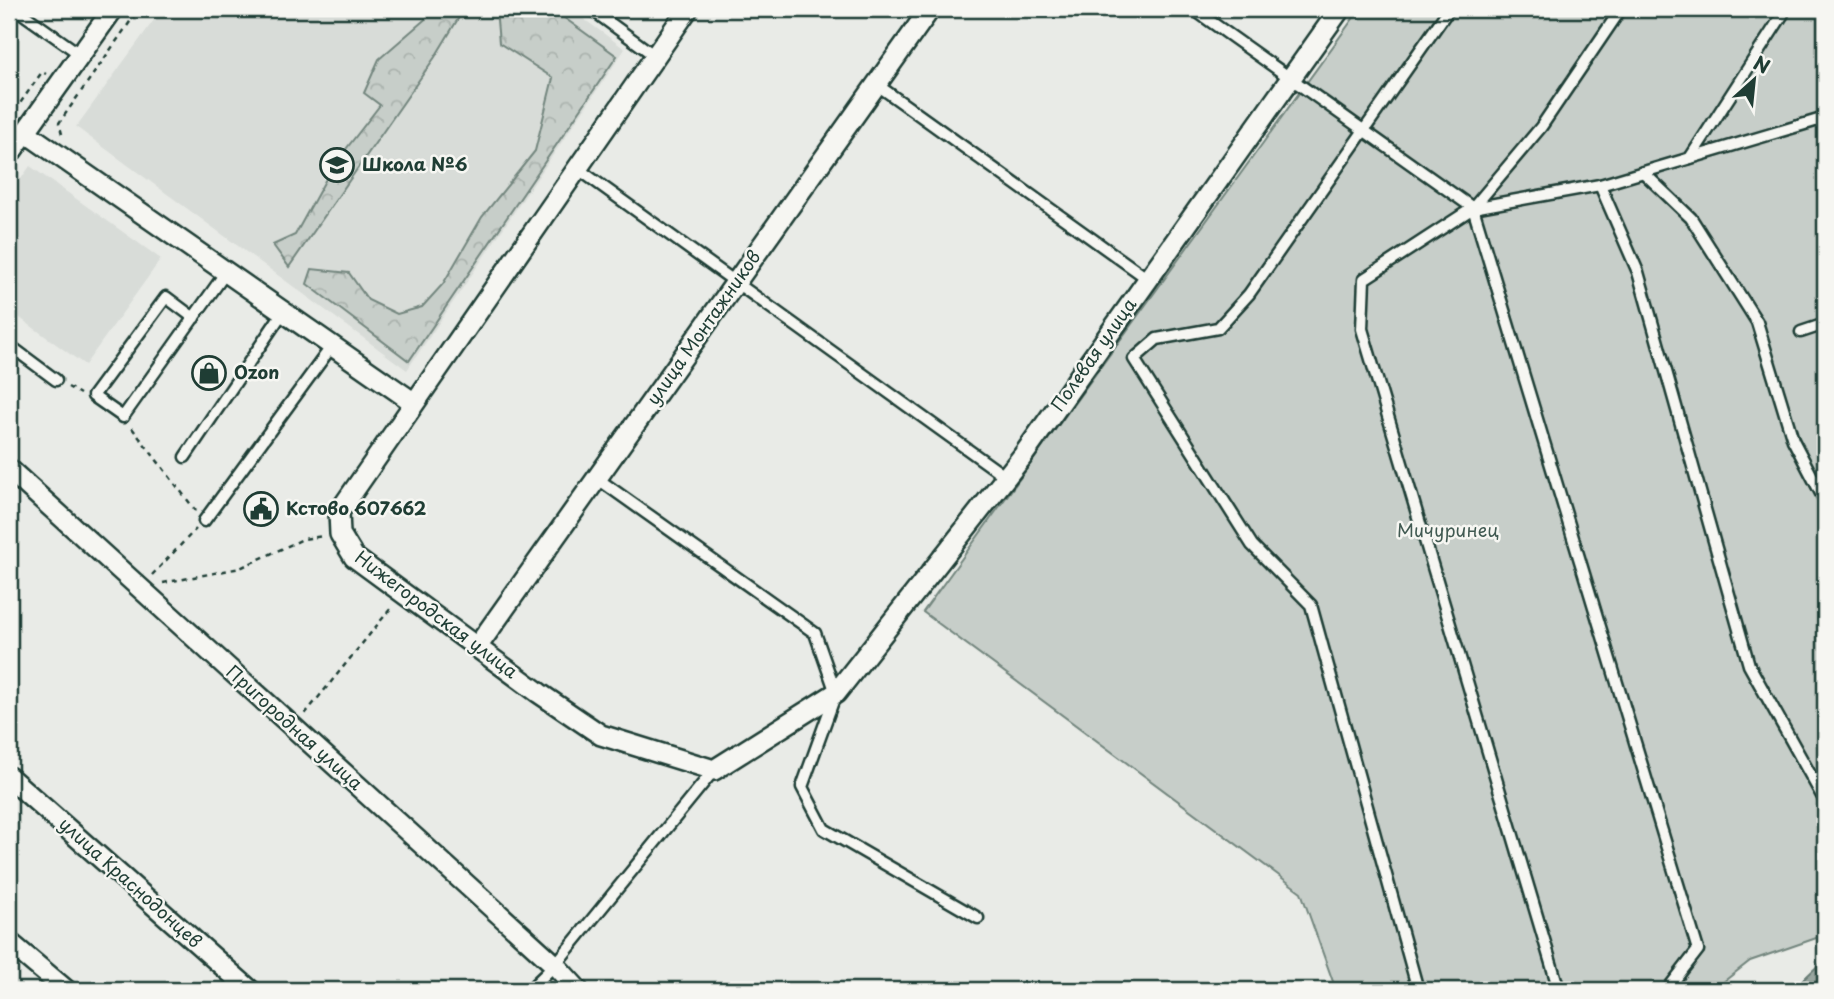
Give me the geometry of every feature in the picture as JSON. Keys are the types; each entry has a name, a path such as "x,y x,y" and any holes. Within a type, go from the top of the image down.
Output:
{"street":[{"path":"9,155 113,9"},
{"name":"Нижегородская улица","path":"688,9 339,512 340,534 354,557 601,735 714,770"},
{"name":"улица Монтажников","path":"477,648 930,9"},
{"name":"Полевая улица","path":"836,693 1006,477 1340,9"},
{"path":"26,132 413,402"},
{"name":"Пригородная улица","path":"9,469 555,965 578,990"},
{"path":"714,770 836,693"},
{"name":"улица Краснодонцев","path":"9,777 250,990"},
{"path":"9,942 66,990"}],"lane":[{"path":"16,9 81,55"},
{"path":"591,9 655,56"},
{"path":"1193,9 1473,208 1698,950 1667,990"},
{"path":"1418,990 1311,605 1252,545 1134,359 1157,339 1218,328 1249,294 1449,9"},
{"path":"1559,990 1362,329 1364,279 1473,208 1541,127 1621,9"},
{"path":"1690,158 1783,14"},
{"path":"876,85 1148,279"},
{"path":"1473,208 1600,185 1825,118"},
{"path":"577,168 1006,477"},
{"path":"1643,172 1691,218 1757,322 1793,440 1825,501"},
{"path":"1600,185 1638,272 1749,665 1825,801"},
{"path":"194,318 166,297 93,396 123,417 194,318 226,272"},
{"path":"185,457 283,312"},
{"path":"1801,332 1825,324"},
{"path":"9,345 57,380"},
{"path":"204,521 332,346"},
{"path":"598,479 815,633 836,693 802,787 824,829 978,918"},
{"path":"528,990 555,965 714,770"}],"path":[{"path":"59,123 139,9"},
{"path":"57,380 90,399"},
{"path":"123,417 204,521 139,587"},
{"path":"139,587 240,568 303,539 340,534"},
{"path":"294,728 403,593"}],"shaded area":[{"name":"Школа №6","path":"162,9 570,9 625,49 407,370 76,127"},
{"path":"30,166 161,259 85,365 9,310 9,196"},
{"path":"1825,959 1825,990 1792,990"}],"green space":[{"path":"437,9 464,9 435,57 289,267 273,245 295,235 333,166 380,105 364,93 379,59"},
{"path":"496,9 552,9 617,56 409,361 307,284 312,269 349,273 368,300 397,314 422,307 443,284 482,217 535,151 553,78 499,43"},
{"name":"Мичуринец","path":"1360,9 1825,9 1825,935 1750,961 1713,990 1336,990 1301,892 923,612"}],"place":[{"name":"Школа №6","path":"337,165"},
{"name":"Ozon","path":"209,373"},
{"name":"Кстово 607662","path":"261,509"}]}
